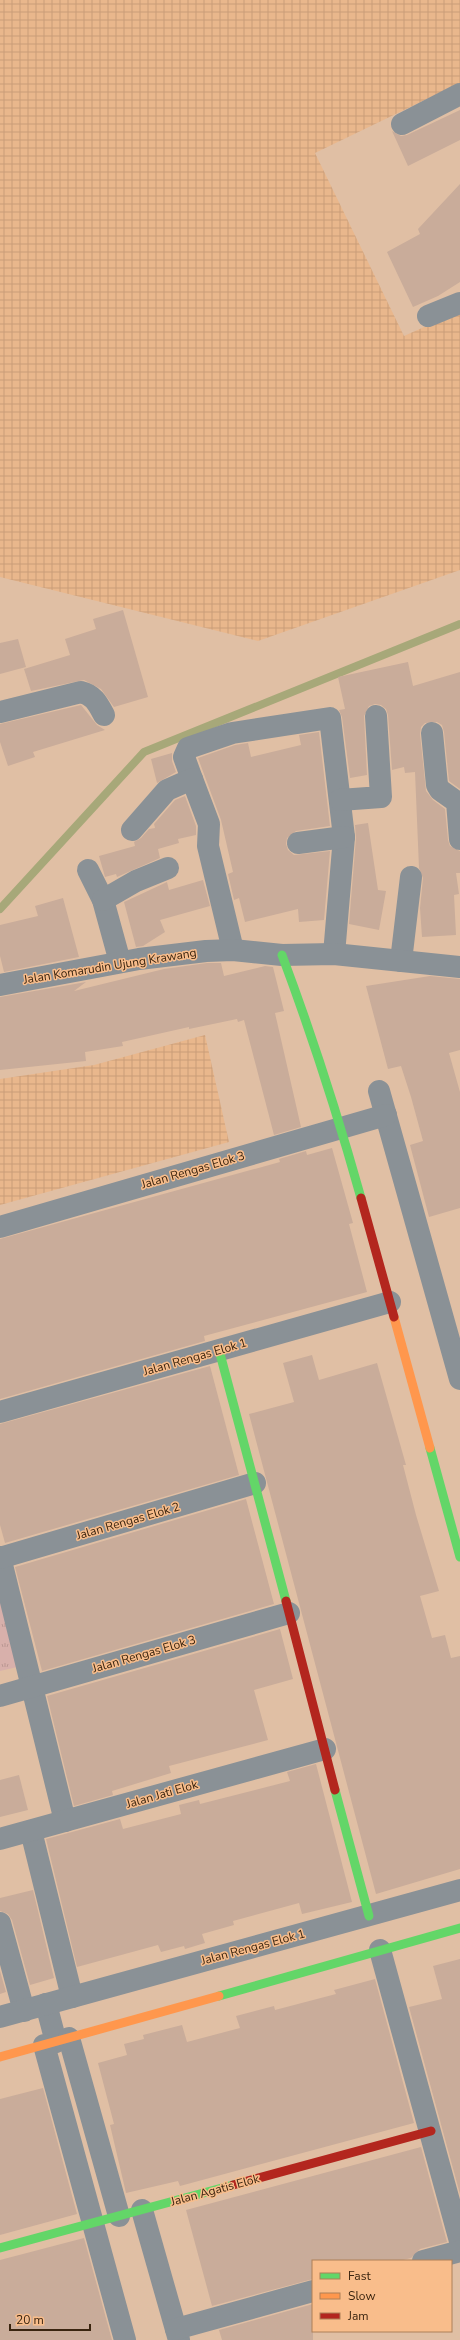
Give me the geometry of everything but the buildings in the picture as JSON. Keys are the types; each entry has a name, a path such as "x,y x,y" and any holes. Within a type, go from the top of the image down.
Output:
{"street":[{"path":"402,124 460,94"},
{"path":"428,316 460,303"},
{"path":"0,712 81,692 94,698 104,715"},
{"path":"340,800 381,797 376,716"},
{"path":"233,950 208,846 209,824 184,757 188,748 232,733 330,718 344,837 334,954"},
{"path":"432,733 437,785 440,790 457,802 460,839"},
{"path":"132,830 163,794 192,779"},
{"path":"298,843 344,837"},
{"path":"103,900 136,881 168,868"},
{"path":"88,870 103,900 120,962"},
{"path":"401,961 411,877"},
{"name":"Jalan Komarudin Ujung Krawang","path":"0,985 170,954 233,950 282,955 334,954 460,967"},
{"path":"282,955 308,1024 341,1127 460,1557"},
{"path":"379,1091 460,1379"},
{"name":"Jalan Rengas Elok 3","path":"0,1227 386,1115"},
{"name":"Jalan Rengas Elok 1","path":"0,1412 390,1302"},
{"path":"219,1350 369,1916"},
{"name":"Jalan Rengas Elok 2","path":"0,1558 255,1483"},
{"path":"0,1558 66,1821"},
{"name":"Jalan Rengas Elok 3","path":"0,1696 289,1613"},
{"name":"Jalan Jati Elok","path":"0,1840 325,1749"},
{"path":"31,1831 72,1997"},
{"name":"Jalan Rengas Elok 1","path":"0,2017 460,1890"},
{"path":"0,1923 24,2011"},
{"path":"0,2057 460,1928"},
{"path":"380,1950 431,2131 460,2242"},
{"path":"46,2004 56,2042 93,2223 125,2340"},
{"path":"56,2042 119,2216"},
{"name":"Jalan Agatis Elok","path":"0,2248 431,2131"},
{"path":"142,2210 177,2334 312,2291"},
{"path":"427,2260 460,2251"}],"shaded area":[{"path":"0,0 460,0 460,83 315,153 404,336 460,311 460,570 258,641 0,577"},
{"path":"205,1035 229,1142 0,1205 0,1079 94,1065"}],"green space":[{"path":"0,1574 26,1665 0,1671"}],"waterway":[{"path":"0,909 144,752 460,624"}],"traffic: fast":[{"path":"282,955 324,1076 361,1198"},
{"path":"219,1350 286,1601"},
{"path":"430,1448 460,1557"},
{"path":"335,1790 369,1916"},
{"path":"219,1996 460,1928"},
{"path":"0,2248 233,2185"}],"traffic: slow":[{"path":"394,1317 430,1448"},
{"path":"0,2057 219,1996"}],"traffic: jam":[{"path":"361,1198 394,1317"},
{"path":"286,1601 335,1790"},
{"path":"233,2185 431,2131"}]}
